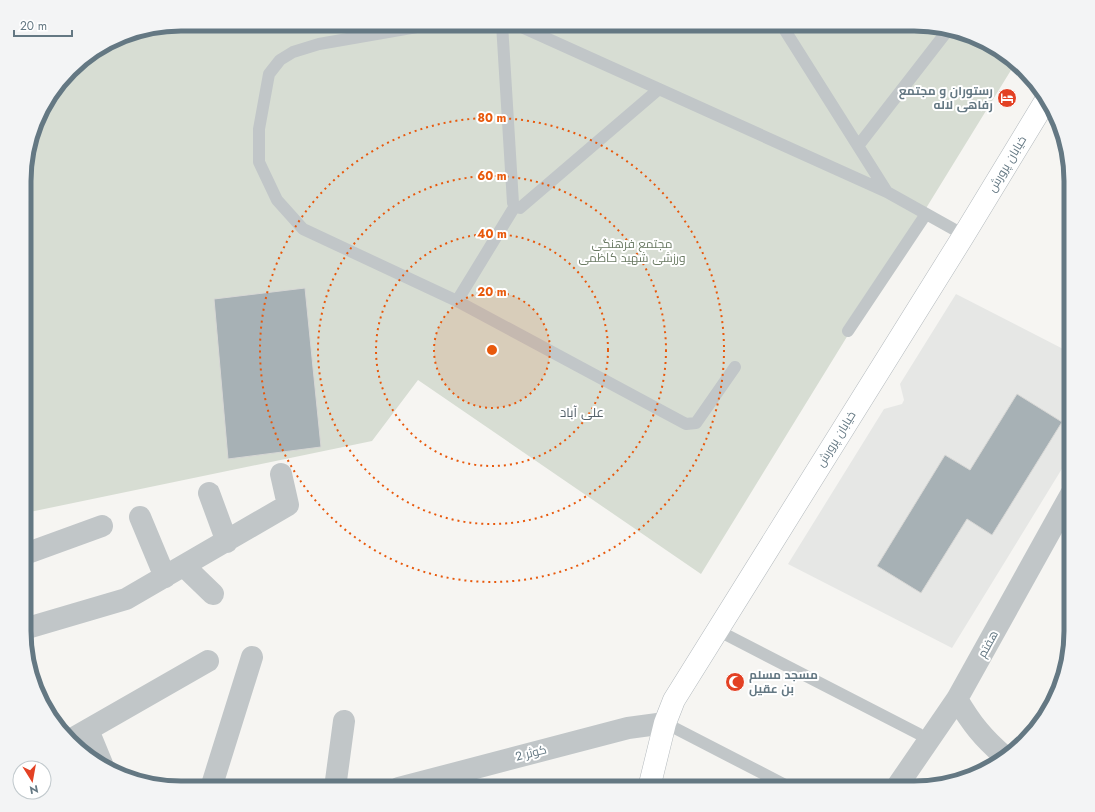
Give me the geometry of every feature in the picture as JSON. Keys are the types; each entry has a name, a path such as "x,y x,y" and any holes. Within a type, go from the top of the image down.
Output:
{"street":[{"name":"خیابان پرورش","path":"651,781 665,723 674,700 964,235 1043,105"},
{"path":"31,627 126,598 227,542 288,505 281,474"},
{"path":"209,493 227,542"},
{"name":"هفتم","path":"901,781 958,699 1064,507"},
{"path":"140,517 165,577"},
{"path":"31,551 102,526"},
{"path":"184,566 213,594"},
{"path":"213,781 252,657"},
{"path":"92,752 79,735 208,660"},
{"path":"958,699 971,722 985,740 1001,753"},
{"path":"336,781 344,721"},
{"name":"کوثر 2","path":"445,781 628,728 665,723"}],"lane":[{"path":"394,31 319,44 293,52 280,60 269,74 259,129 259,162 277,200 303,230 457,301 686,424 696,422 735,367"},
{"path":"502,31 513,203 515,206"},
{"path":"531,31 887,192 964,235"},
{"path":"785,31 887,192"},
{"path":"858,146 945,34"},
{"path":"515,206 520,208 659,89"},
{"path":"457,301 515,206"},
{"path":"848,330 926,214"},
{"path":"718,630 919,734"},
{"path":"665,723 777,781"}],"shaded area":[{"path":"956,294 1064,349 1064,465 952,648 788,564 884,409 902,404 904,400 900,384"}],"green space":[{"name":"مجتمع فرهنگی ورزشی شهید کاظمی","path":"171,31 924,31 953,36 971,42 989,51 1013,68 701,574 418,380 372,441 31,512 32,161 42,124 56,98 68,82 82,68 98,56 124,42 142,36"}],"building":[{"path":"305,288 321,447 228,459 214,299"},
{"path":"1017,394 1062,422 992,535 967,519 921,593 877,566 945,455 970,470"}],"place":[{"name":"رستوران و مجتمع رفاهی لاله","path":"1007,98"},
{"name":"مسجد مسلم بن عقیل","path":"735,682"}],"district":[{"name":"علی آباد","path":"582,412"}]}
